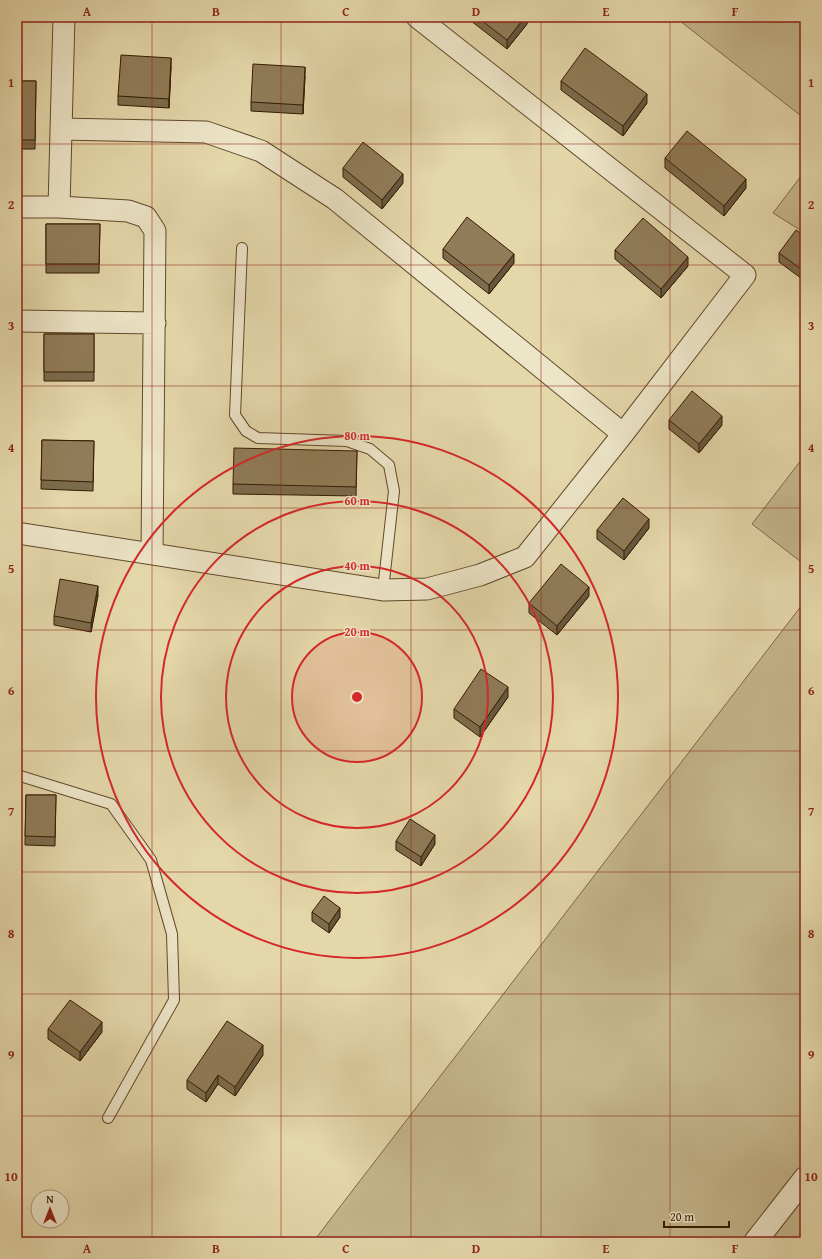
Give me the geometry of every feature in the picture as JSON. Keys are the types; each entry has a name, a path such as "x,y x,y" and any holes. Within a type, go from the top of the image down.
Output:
{"street":[{"path":"59,207 64,17"},
{"path":"17,533 383,590 427,588 480,575 525,557 623,434 745,275 417,17"},
{"path":"61,129 206,132 261,151 335,199 623,434"},
{"path":"17,207 59,207 128,211 146,217 155,231 152,554"},
{"path":"17,321 154,323"},
{"path":"755,1242 805,1178"}],"lane":[{"path":"242,248 235,415 246,431 258,438 347,441 370,449 389,465 394,491 383,590"},
{"path":"17,775 111,804 151,860 172,934 174,1000 108,1118"}],"shaded area":[{"path":"675,17 805,17 805,119"},
{"path":"805,171 805,233 773,213"},
{"path":"805,455 805,565 752,524"},
{"path":"805,601 805,1242 313,1242"}],"building":[{"path":"477,17 525,17 507,40"},
{"path":"585,48 647,94 623,126 561,81"},
{"path":"121,55 171,58 169,99 118,96"},
{"path":"253,64 305,67 303,105 251,102"},
{"path":"17,81 36,81 35,140 17,140"},
{"path":"687,131 746,179 724,206 665,158"},
{"path":"363,142 403,174 382,200 343,168"},
{"path":"467,217 514,254 489,285 443,249"},
{"path":"643,218 688,257 661,289 615,250"},
{"path":"46,224 100,224 99,264 46,264"},
{"path":"796,230 805,236 805,272 779,253"},
{"path":"44,334 94,334 94,372 44,372"},
{"path":"692,391 722,416 699,444 669,420"},
{"path":"42,440 94,441 93,482 41,480"},
{"path":"234,448 357,451 356,487 233,484"},
{"path":"623,498 649,519 624,551 597,530"},
{"path":"561,564 589,587 557,626 529,603"},
{"path":"60,579 98,586 91,623 54,616"},
{"path":"481,669 508,687 480,727 454,709"},
{"path":"26,795 56,795 55,837 25,836"},
{"path":"410,819 435,835 421,857 396,841"},
{"path":"324,896 340,908 329,924 312,912"},
{"path":"70,1000 102,1022 80,1052 48,1029"},
{"path":"227,1021 263,1045 235,1087 218,1075 206,1093 187,1080"}]}
